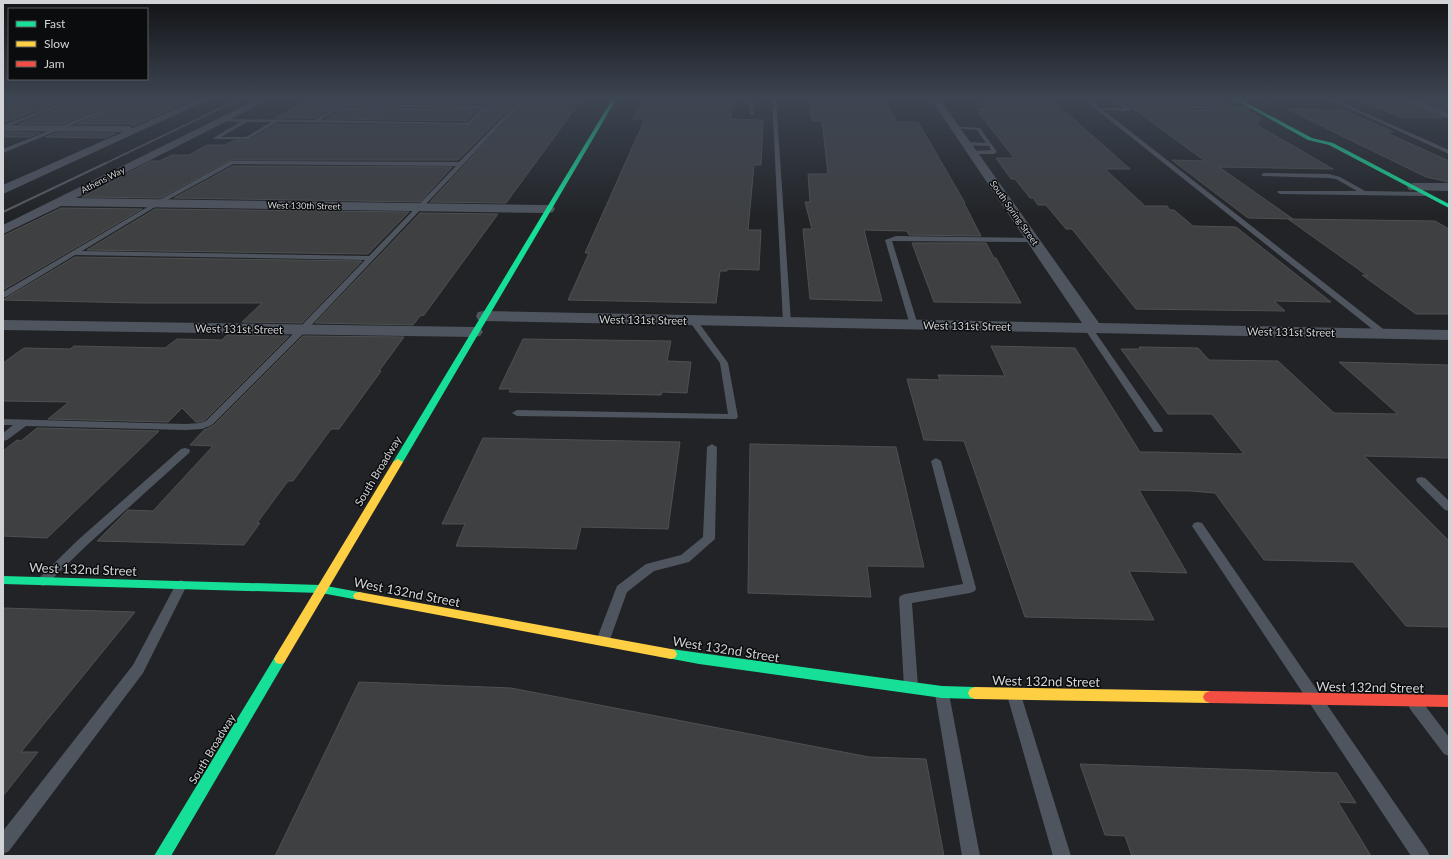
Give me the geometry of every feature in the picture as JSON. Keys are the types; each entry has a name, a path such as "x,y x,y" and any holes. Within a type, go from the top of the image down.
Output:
{"main road":[{"name":"South Broadway","path":"162,856 591,138"},
{"path":"1308,138 1331,144 1449,206"},
{"path":"1331,138 1333,139 1331,144"},
{"name":"West 132nd Street","path":"3,580 321,589 699,659 942,692 1449,701"}],"street":[{"path":"3,190 118,138"},
{"name":"Athens Way","path":"3,230 186,138"},
{"name":"South Spring Street","path":"964,139 1091,328"},
{"path":"1413,187 1449,187"},
{"name":"West 130th Street","path":"59,202 548,209"},
{"name":"West 131st Street","path":"484,316 1449,335"},
{"name":"West 131st Street","path":"3,326 474,332"}],"lane":[{"path":"3,151 35,138"},
{"path":"3,422 186,427 202,426 209,423 302,330 485,138"},
{"path":"776,138 787,323"},
{"path":"964,139 994,152 985,138"},
{"path":"1134,138 1384,334"},
{"path":"1418,138 1449,152"},
{"path":"964,139 990,144"},
{"path":"3,295 158,203 232,162 460,164"},
{"path":"1264,175 1329,176 1338,178 1364,193"},
{"path":"1280,192 1426,194"},
{"path":"914,325 888,240 896,238 1033,240"},
{"path":"75,253 370,258"},
{"path":"517,413 733,417 724,363 693,321"},
{"path":"1091,328 1158,430"},
{"path":"3,438 24,422"},
{"path":"603,641 622,589 650,567 685,559 709,539 712,447"},
{"path":"43,581 82,543 185,451"},
{"path":"912,688 905,599 970,588 936,461"},
{"path":"1421,480 1449,507"},
{"path":"1198,526 1316,698 1421,856"},
{"path":"3,845 138,669 181,585"},
{"path":"942,692 971,856"},
{"path":"1014,694 1062,856"},
{"path":"1413,700 1449,749"}],"building":[{"path":"253,138 480,138 458,160 230,160 161,198 82,197 151,161 159,161 172,155 189,155 207,145 225,145 235,140 250,140"},
{"path":"490,138 554,138 506,203 430,202"},
{"path":"636,138 762,138 761,165 754,165 748,230 761,230 759,270 727,269 727,271 720,271 716,303 568,300 589,253 585,253"},
{"path":"824,138 927,138 965,203 981,236 909,235 907,231 864,230 882,301 810,299 803,229 812,229 805,202 810,202 808,174 828,174"},
{"path":"999,138 1095,138 1130,169 1105,169 1145,206 1167,206 1170,210 1174,210 1193,226 1236,227 1331,302 1274,301 1285,311 1136,309 1072,229 1066,229 1046,205 1038,205 1033,198 1030,198 1015,179 1011,179 996,158 1014,158"},
{"path":"1173,138 1280,138 1333,169 1219,167 1293,219 1248,218 1172,160 1205,161"},
{"path":"1346,138 1398,138 1449,161 1449,182 1426,177"},
{"path":"233,166 452,167 420,202 174,198"},
{"path":"61,208 142,209 3,290 3,236"},
{"path":"155,209 409,212 368,254 87,250"},
{"path":"420,213 498,214 424,315 420,316 413,325 315,323"},
{"path":"1288,219 1435,221 1449,229 1449,314 1416,314 1362,275 1368,276"},
{"path":"912,243 986,243 1021,303 934,302"},
{"path":"75,257 362,261 302,323 242,322 262,303 141,303 3,300"},
{"path":"227,335 289,336 205,420 200,422 196,422 182,408 168,422 48,419 69,402 3,401 3,363 24,348 70,349 74,346 165,348 177,339 222,340"},
{"path":"303,336 404,337 339,429 331,429 293,481 288,481 257,523 260,523 244,545 97,541 128,510 153,511 213,446 190,445 204,430 213,426"},
{"path":"523,339 671,341 667,361 691,362 687,393 662,392 661,395 509,392 511,389 499,389"},
{"path":"991,346 1075,348 1140,452 1244,454 1212,414 1168,414 1121,349 1141,349 1139,347 1198,348 1209,360 1278,361 1334,413 1398,414 1339,362 1449,365 1449,458 1364,456 1449,541 1449,627 1406,626 1353,562 1264,560 1215,493 1190,491 1139,490 1187,573 1129,571 1154,620 1025,617 964,441 924,440 907,379 940,380 938,375 1005,376"},
{"path":"37,428 159,431 47,538 3,536 3,451 17,440 21,441"},
{"path":"483,438 680,442 668,529 581,527 576,549 456,546 465,524 442,524"},
{"path":"750,444 896,447 924,567 867,566 871,597 748,593"},
{"path":"3,608 135,612 21,752 38,752 3,796"},
{"path":"359,682 511,688 869,757 926,759 944,856 275,856"},
{"path":"1080,764 1337,773 1356,803 1338,802 1371,856 1132,856 1125,836 1105,835"}],"railway":[{"path":"104,164 158,138"},
{"path":"3,212 106,163"}],"traffic: fast":[{"path":"398,462 591,138"},
{"path":"1308,138 1331,144 1449,206"},
{"path":"3,580 321,589 359,596"},
{"path":"671,654 942,692 975,693"},
{"path":"162,856 280,659"}],"traffic: slow":[{"path":"280,659 398,462"},
{"path":"359,596 671,654"},
{"path":"975,693 1210,697"}],"traffic: jam":[{"path":"1210,697 1449,701"}]}
